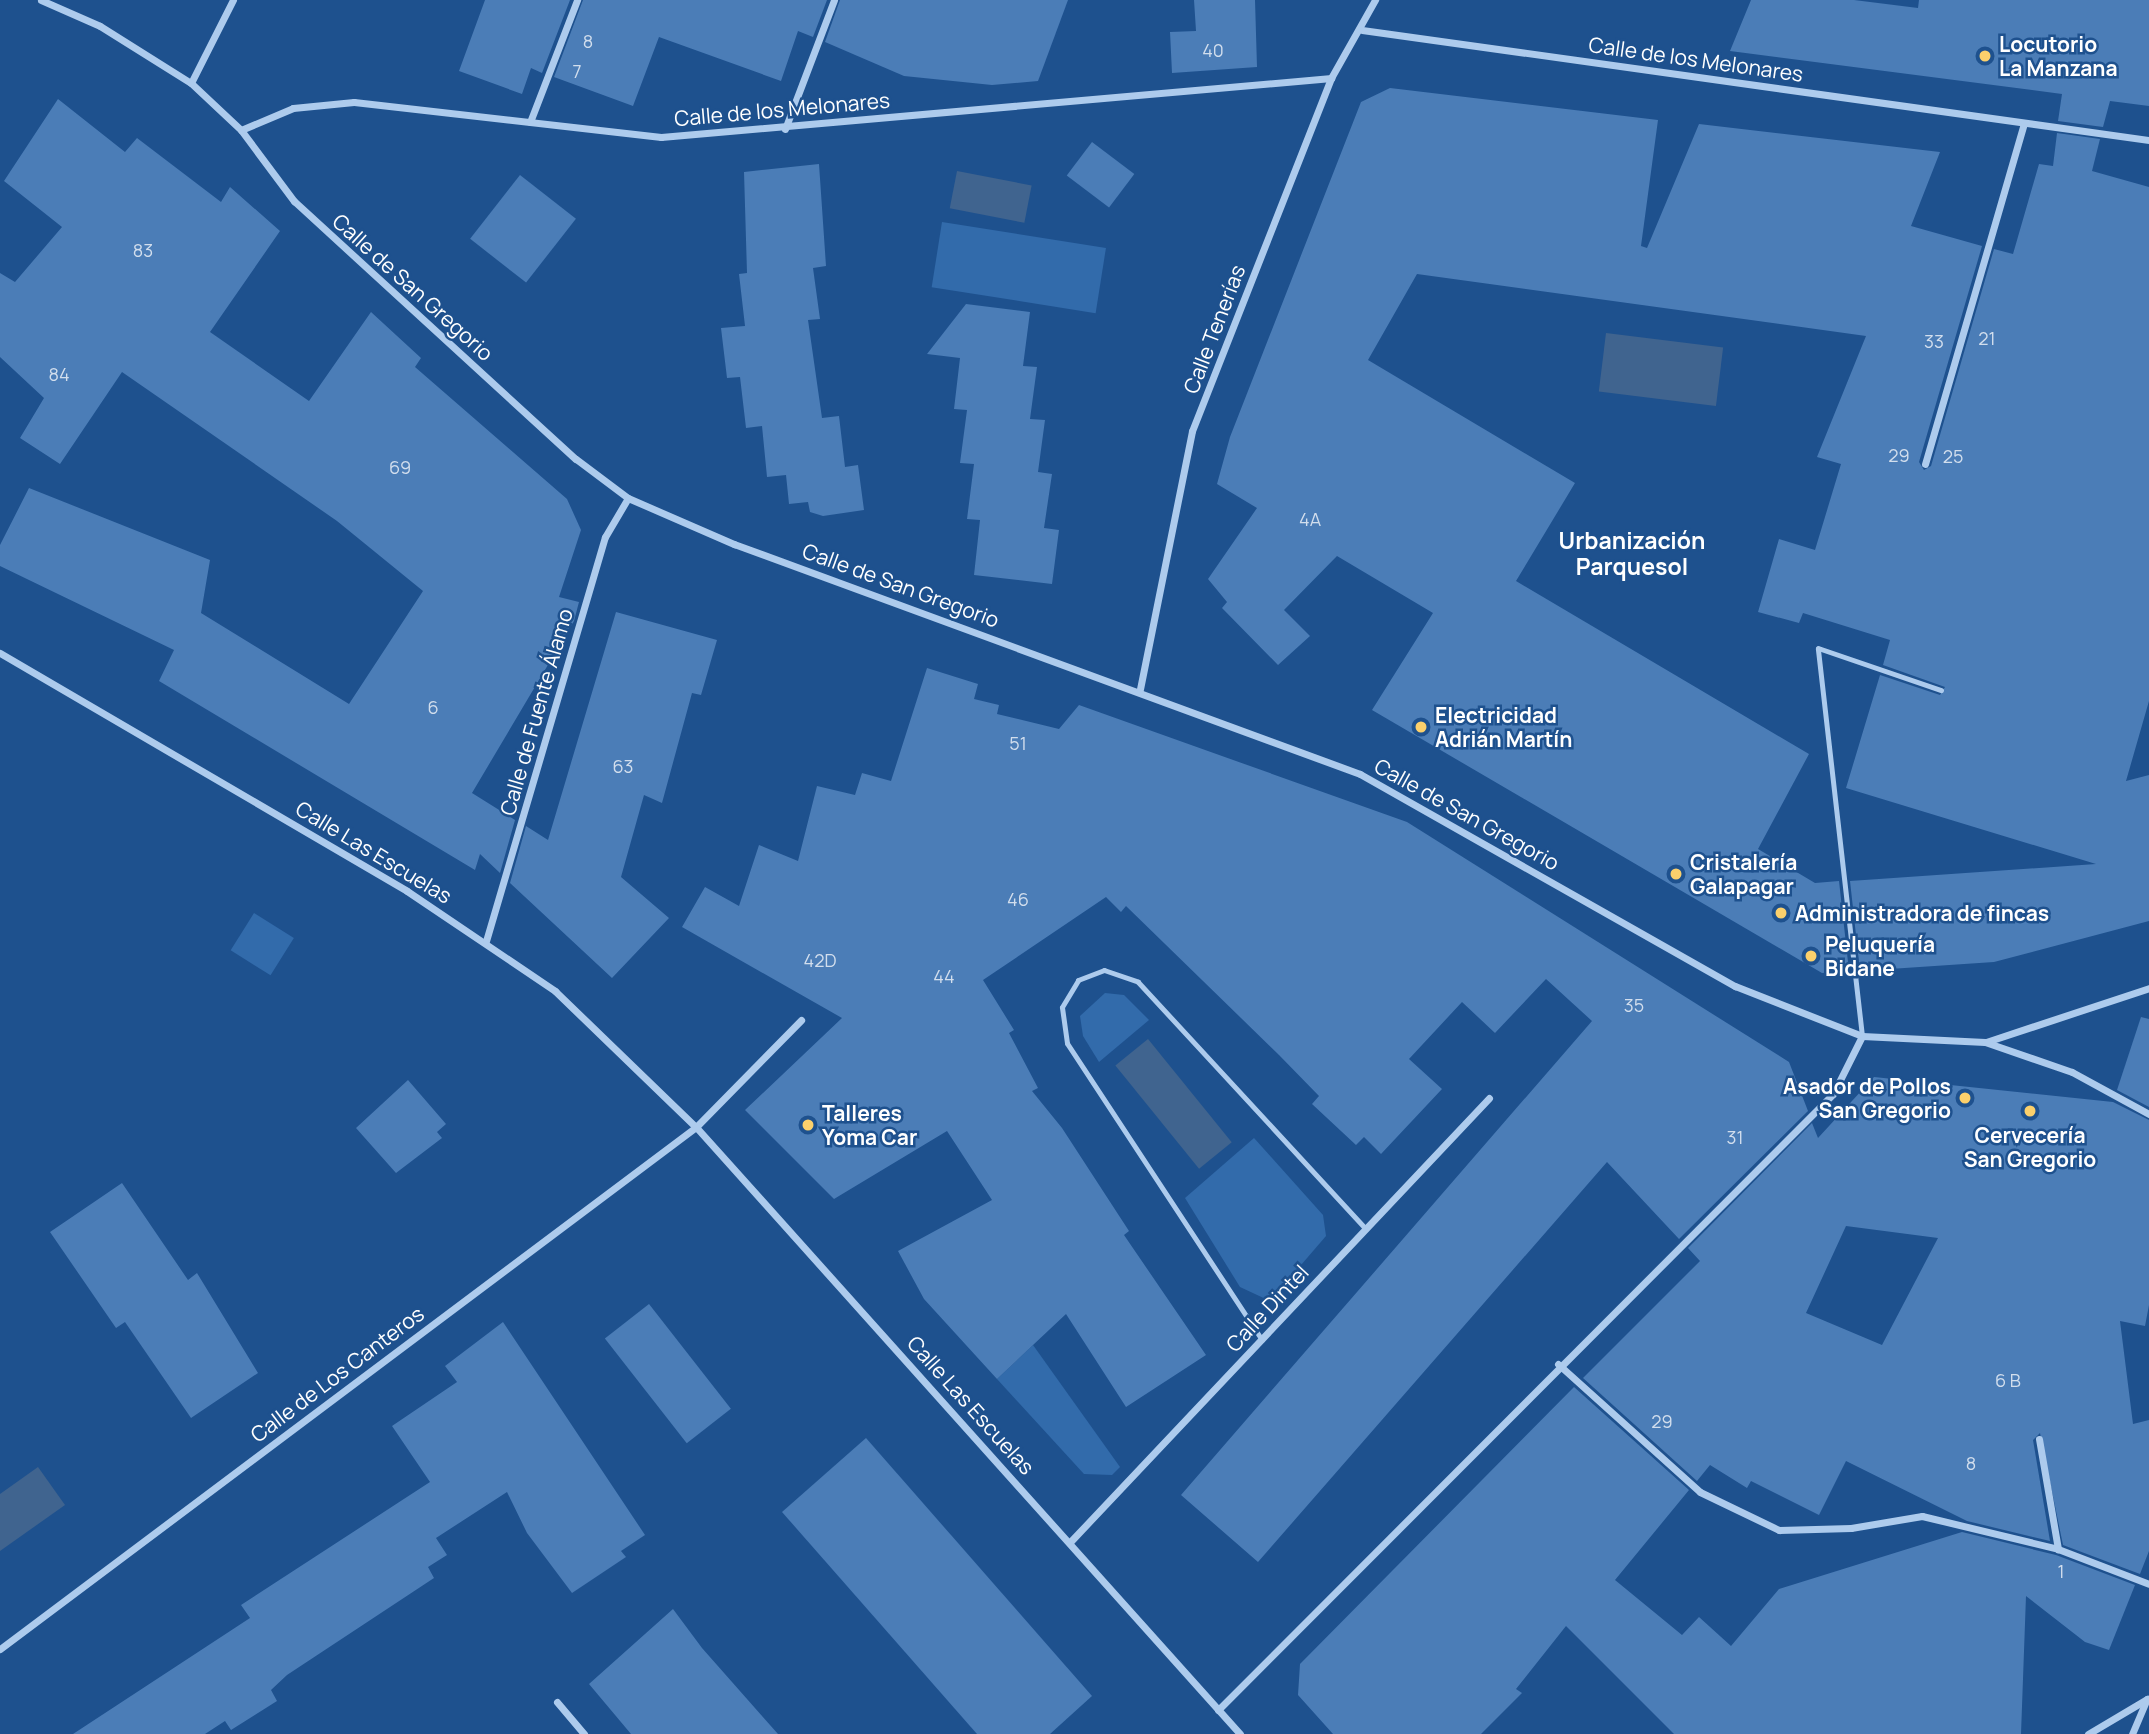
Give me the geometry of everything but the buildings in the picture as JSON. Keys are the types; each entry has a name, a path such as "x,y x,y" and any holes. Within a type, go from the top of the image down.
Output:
{"street":[{"name":"Calle de San Gregorio","path":"41,0 100,26 191,83 241,130 270,174 576,459 628,498 734,544 1140,689 1417,801 1735,986 1862,1036 1985,1042 2072,1072 2149,1114"},
{"path":"191,83 233,0"},
{"path":"530,122 577,0"},
{"path":"785,129 834,0"},
{"name":"Calle Tenerías","path":"1140,689 1192,431 1331,78 1362,30 1375,0"},
{"name":"Calle de los Melonares","path":"1362,30 2149,141"},
{"name":"Calle de los Melonares","path":"241,130 293,108 354,102 661,137 785,129 1331,78"},
{"path":"1926,464 2025,123"},
{"name":"Calle de Fuente Álamo","path":"486,941 605,537 628,498"},
{"name":"Calle Las Escuelas","path":"0,653 486,941 555,991 696,1127 1071,1541 1240,1734"},
{"name":"Calle de San Gregorio","path":"1985,1042 2149,988"},
{"path":"696,1127 801,1020"},
{"path":"1218,1710 1558,1364 1832,1094 1862,1036"},
{"name":"Calle Dintel","path":"1071,1541 1489,1098"},
{"name":"Calle de Los Canteros","path":"0,1649 696,1127"},
{"path":"1558,1364 1700,1492 1779,1530 1851,1528 1922,1516 2058,1549 2149,1584"},
{"path":"2039,1439 2058,1549"},
{"path":"2088,1734 2148,1697"},
{"path":"2132,1734 2148,1697"},
{"path":"557,1702 584,1734"}],"lane":[{"path":"1862,1036 1818,648 1941,690"},
{"path":"1262,1340 1067,1043 1062,1007 1078,980 1104,970 1138,982 1366,1229"}],"shaded area":[{"path":"957,171 1032,186 1024,223 950,208"},
{"path":"942,222 1106,248 1096,313 932,287"},
{"path":"1606,333 1723,347 1716,406 1599,392"},
{"path":"254,913 294,938 271,975 231,950"},
{"path":"1105,993 1124,995 1149,1020 1099,1062 1083,1036 1080,1016"},
{"path":"1148,1039 1232,1142 1199,1169 1115,1065"},
{"path":"1254,1138 1323,1215 1326,1236 1270,1301 1240,1287 1185,1198"},
{"path":"1033,1345 1120,1467 1112,1475 1084,1474 997,1379"},
{"path":"38,1467 65,1505 0,1551 0,1494"}],"place":[{"name":"Locutorio La Manzana","path":"1985,56"},
{"name":"Electricidad Adrián Martín","path":"1421,727"},
{"name":"Cristalería Galapagar","path":"1676,874"},
{"name":"Administradora de fincas","path":"1781,913"},
{"name":"Peluquería Bidane","path":"1811,956"},
{"name":"Asador de Pollos San Gregorio","path":"1965,1098"},
{"name":"Cervecería San Gregorio","path":"2030,1111"},
{"name":"Talleres Yoma Car","path":"808,1125"}],"district":[{"name":"Urbanización Parquesol","path":"1632,553"}]}
